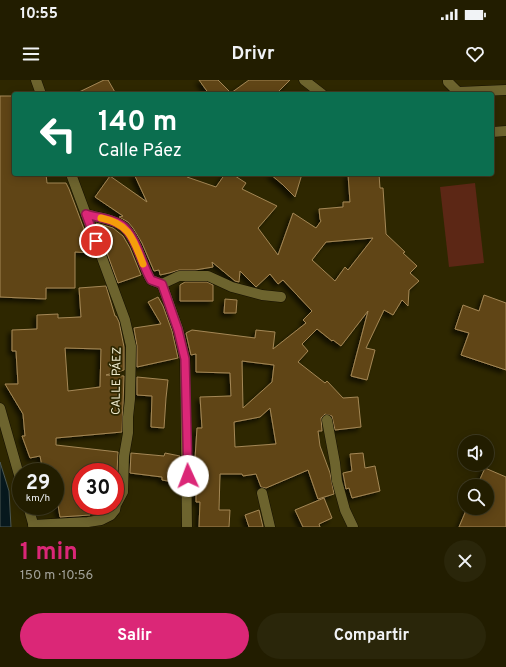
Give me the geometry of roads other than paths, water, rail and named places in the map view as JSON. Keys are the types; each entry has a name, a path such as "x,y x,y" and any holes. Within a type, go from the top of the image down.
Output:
{"street":[{"path":"36,80 40,92"},
{"path":"304,80 319,92"},
{"path":"448,80 458,92 506,90"},
{"path":"494,132 506,131"},
{"name":"CALLE PÁEZ","path":"33,526 88,522 107,518 115,510 123,492 124,456 128,433 130,399 131,346 125,320 72,176"},
{"path":"86,214 109,220 124,227 133,239 151,280 162,284 179,276 208,276 232,287 262,295 281,297"},
{"path":"162,284 178,330 185,359 187,527"},
{"path":"0,408 16,463"},
{"path":"328,420 337,481 345,510 353,527"},
{"path":"262,493 270,527"},
{"path":"30,515 33,526"}]}
